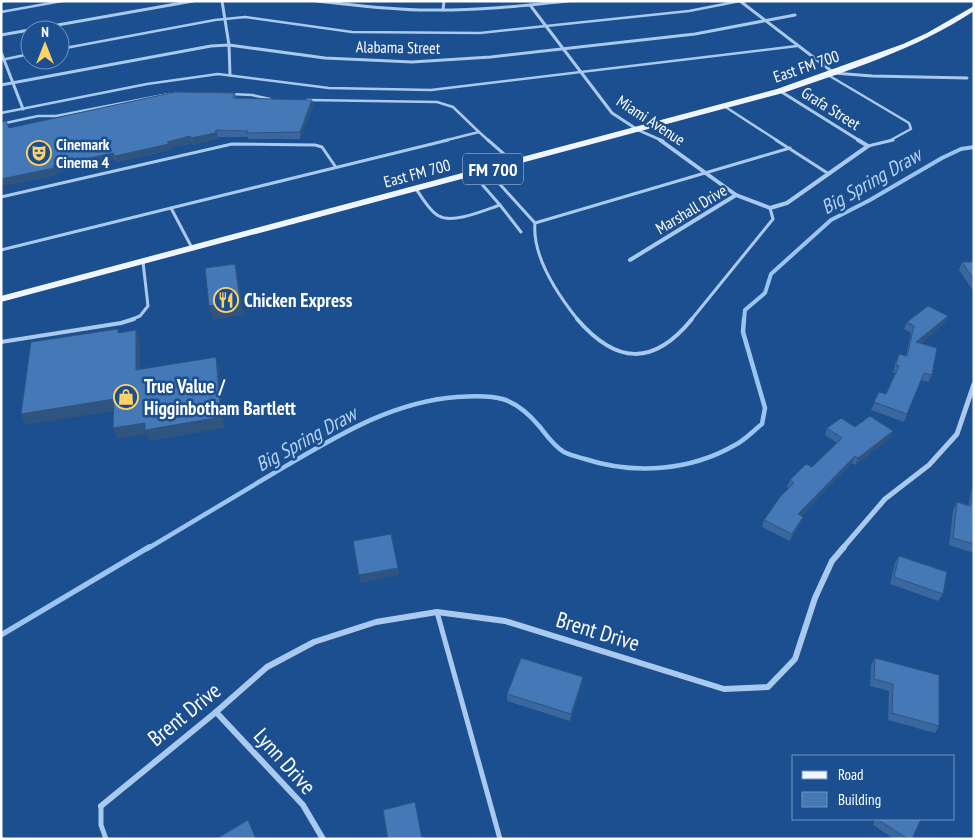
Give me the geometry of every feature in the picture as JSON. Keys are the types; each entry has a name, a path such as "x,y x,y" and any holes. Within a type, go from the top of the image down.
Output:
{"main road":[{"name":"East FM 700","path":"1,299 780,91 904,46 939,29 974,8"}],"street":[{"path":"1,35 193,1"},
{"path":"222,1 229,45 230,74"},
{"path":"317,1 378,8 443,10 568,1"},
{"path":"443,10 444,1"},
{"name":"Grafa Street","path":"740,1 831,74"},
{"name":"Miami Avenue","path":"530,5 612,113 638,130 663,141 736,195"},
{"name":"Alabama Street","path":"1,85 211,46 229,45 326,58 412,62 491,57 696,34 795,15"},
{"path":"1,52 2,59 23,108"},
{"path":"831,74 967,78"},
{"name":"Grafa Street","path":"780,91 868,146"},
{"path":"770,208 787,204 868,146"},
{"name":"Marshall Drive","path":"630,260 736,195 770,208"},
{"name":"Brent Drive","path":"101,806 216,712 267,667 314,642 376,622 437,612 505,621 724,689 768,687 795,660 814,598 832,560 885,499 928,465 957,434 974,384"},
{"name":"Lynn Drive","path":"216,712 303,805 323,839"}],"lane":[{"path":"1,12 62,1"},
{"path":"70,47 245,17 377,33 480,33 689,11 740,1"},
{"path":"1,113 147,84 230,74 329,88 450,89 797,46"},
{"path":"2,59 20,56"},
{"path":"831,74 909,123 911,129 903,136 886,143 868,146"},
{"path":"1,124 175,94"},
{"path":"222,94 252,95 267,99 277,99"},
{"path":"306,100 447,103 514,163"},
{"path":"724,106 829,174"},
{"path":"1,250 335,166 479,132"},
{"path":"1,197 244,143 315,145 322,147 335,166"},
{"path":"535,223 790,148"},
{"path":"487,170 535,223"},
{"path":"473,174 521,232"},
{"path":"416,189 438,216 443,218 459,217 500,205"},
{"path":"171,208 192,248"},
{"path":"535,223 533,229 536,242 553,282 588,334 608,348 636,356 652,353 677,336 773,219 770,208"},
{"path":"1,342 121,323 138,318 145,313 148,306 143,262"},
{"path":"437,612 500,839"},
{"path":"101,806 101,825 106,839"}],"building":[{"path":"175,92 235,93 233,98 312,100 300,132 247,133 248,131 216,130 215,133 191,138 190,136 167,142 169,144 115,156 113,153 1,179 1,122 6,121 9,128"},
{"path":"962,262 974,262 974,280"},
{"path":"235,264 240,301 209,306 205,268"},
{"path":"928,306 948,316 916,342 937,348 932,375 924,373 907,414 874,402 879,392 886,394 899,366 896,365 899,354 907,356 914,326 907,322"},
{"name":"True Value / Higginbotham Bartlett","path":"118,329 118,333 136,330 136,370 216,357 221,417 145,430 145,423 113,428 114,399 21,414 31,342"},
{"path":"870,416 893,431 858,458 855,456 798,514 803,517 792,534 764,520 780,497 794,483 790,480 806,464 812,467 842,438 827,428 841,418 855,427"},
{"path":"974,491 974,544 953,538 957,502 970,506"},
{"path":"391,534 398,568 359,575 353,541"},
{"path":"899,556 947,572 943,594 894,577"},
{"path":"521,658 583,677 571,714 507,694"},
{"path":"875,658 939,675 939,726 892,713 893,684 874,679"},
{"path":"415,802 422,839 388,839 383,810"},
{"path":"248,820 256,839 216,839"},
{"path":"879,820 921,820 912,839 908,839"}],"waterway":[{"name":"Big Spring Draw","path":"744,320 745,310 765,293 771,274 831,220 870,200 942,158 961,149 974,147"},
{"name":"Big Spring Draw","path":"147,549 274,473 361,424 407,406 432,400 471,396 503,399 513,403 531,417 560,450 604,464 623,467 662,468 681,465 718,454 739,443 762,424 765,408 743,332 744,319"},
{"name":"Big Spring Draw","path":"1,635 149,547"}],"place":[{"name":"Cinemark Cinema 4","path":"39,153"},
{"name":"Chicken Express","path":"226,300"},
{"name":"True Value / Higginbotham Bartlett","path":"126,397"}]}
